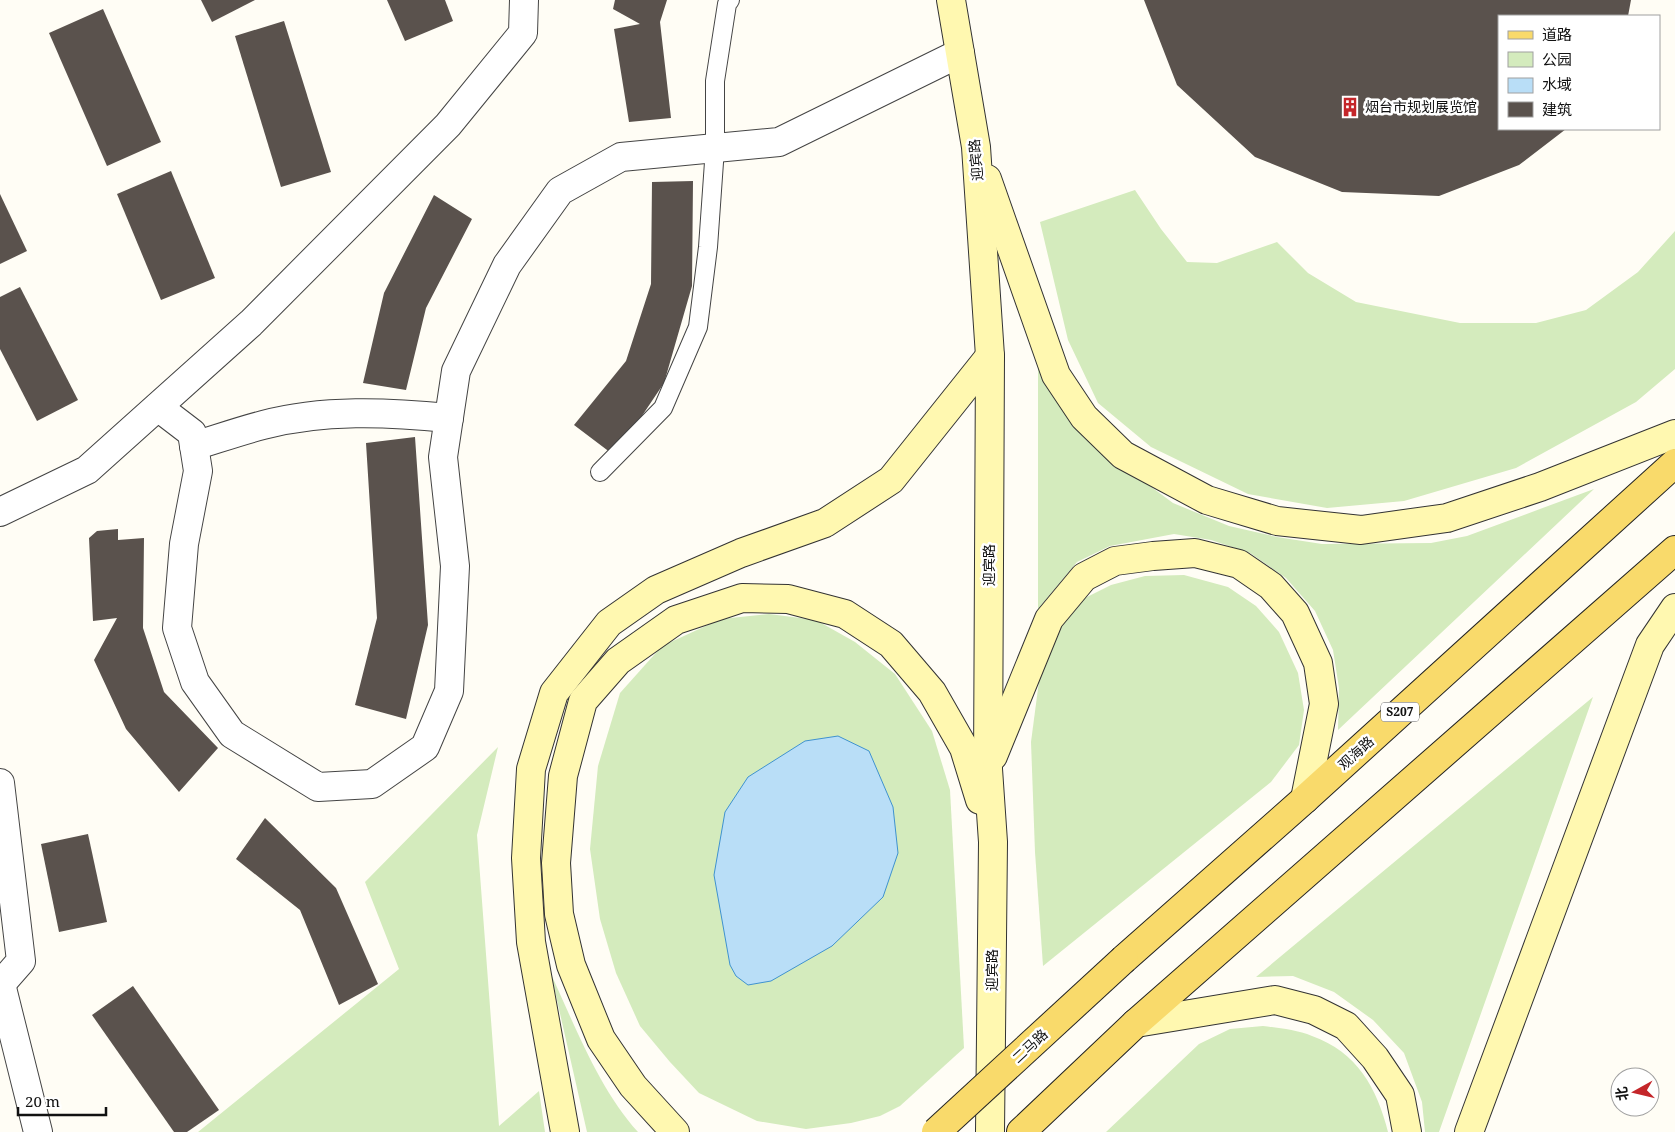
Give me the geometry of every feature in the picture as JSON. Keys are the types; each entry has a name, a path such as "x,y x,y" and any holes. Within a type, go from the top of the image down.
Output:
{"main road":[{"name":"迎宾路","path":"950,0 976,147 990,356 988,769 993,842 990,1132"},
{"path":"976,147 1056,375 1084,417 1123,455 1207,500 1277,521 1361,530 1447,518 1540,487 1675,434"},
{"path":"566,1132 531,942 526,858 531,769 554,693 609,623 656,590 741,553 825,523 891,480 990,356"},
{"name":"观海路","path":"1124,959 1305,799 1675,463"},
{"path":"1021,1132 1136,1023 1675,550"},
{"path":"988,769 1049,619 1084,577 1115,561 1196,553 1239,564 1271,586 1296,613 1318,663 1324,704 1305,799"},
{"path":"675,1132 633,1086 601,1039 571,965 559,914 556,863 564,776 583,701 618,661 676,620 742,598 788,599 845,614 891,644 932,692 964,748 993,842"},
{"path":"1469,1132 1650,645 1675,608"},
{"name":"二马路","path":"936,1132 1124,959"},
{"path":"1136,1023 1274,1000 1314,1010 1346,1026 1375,1058 1400,1095 1407,1132"}],"street":[{"path":"0,512 87,470 251,323 448,125 524,32 524,0"},
{"path":"158,407 192,433 198,471 184,544 177,628 195,682 232,734 318,787 372,784 425,747 449,690 455,566 443,457 456,371 507,265 560,191 621,157 779,142 960,53"},
{"path":"194,446 264,424 324,415 401,413 449,418"},
{"path":"0,783 21,960 1,984 38,1132"}],"lane":[{"path":"600,472 663,408 698,327 708,247 715,148 715,81 727,4 730,0"}],"green space":[{"path":"1135,190 1161,229 1187,262 1217,263 1277,242 1308,273 1356,302 1460,323 1536,323 1586,310 1638,272 1675,231 1675,369 1636,402 1516,468 1404,501 1327,508 1248,494 1151,447 1098,403 1068,340 1040,222"},
{"path":"1038,355 1108,455 1173,503 1229,526 1277,537 1322,544 1431,543 1467,536 1594,489 1338,730 1339,688 1333,650 1315,611 1286,578 1250,553 1211,540 1174,534 1110,546 1077,562 1038,609"},
{"path":"1184,575 1228,587 1256,606 1279,632 1298,673 1304,710 1299,745 1271,782 1043,966 1035,852 1031,742 1039,681 1056,630 1083,599 1111,585 1145,576"},
{"path":"769,614 816,620 855,642 895,674 932,731 950,790 964,1048 900,1106 880,1116 851,1123 806,1129 757,1121 699,1093 640,1026 616,973 600,919 590,849 598,766 620,693 662,646 721,619"},
{"path":"1593,697 1439,1132 1425,1132 1422,1102 1404,1053 1373,1020 1334,992 1293,976 1256,977"},
{"path":"498,747 477,835 499,1126 539,1091 545,1132 198,1132 399,969 365,882"},
{"path":"551,974 600,1077 624,1115 638,1132 587,1132"},
{"path":"1263,1026 1306,1034 1328,1043 1353,1062 1363,1074 1378,1101 1388,1132 1106,1132 1199,1044 1230,1029"}],"water":[{"path":"838,736 869,751 893,807 898,853 883,897 832,946 771,981 748,985 736,976 730,965 714,875 725,812 748,777 805,741"}],"building":[{"path":"201,0 255,0 212,22"},
{"path":"387,0 445,0 453,21 405,41"},
{"path":"615,0 667,0 660,22 671,118 629,122 614,29 640,24 613,9"},
{"name":"烟台市规划展览馆","path":"1144,0 1631,0 1628,15 1498,15 1498,130 1565,130 1519,165 1439,196 1342,192 1255,157 1177,85"},
{"path":"103,9 161,142 107,166 49,33"},
{"path":"284,21 331,172 281,187 235,36"},
{"path":"171,171 215,278 161,300 117,194"},
{"path":"693,181 692,286 664,383 615,456 574,425 626,361 651,284 652,182"},
{"path":"0,194 27,251 0,264"},
{"path":"434,195 472,219 426,308 406,390 363,383 384,293"},
{"path":"20,287 78,400 37,421 0,349 0,297"},
{"path":"415,437 428,625 406,719 355,705 377,618 366,443"},
{"path":"118,529 118,540 144,538 143,628 164,692 218,748 179,792 126,729 94,660 117,618 93,621 89,538 97,531"},
{"path":"265,818 336,888 378,984 339,1005 300,910 236,859"},
{"path":"88,834 107,922 59,932 41,844"},
{"path":"133,986 219,1110 187,1132 174,1132 92,1015"}],"place":[{"name":"烟台市规划展览馆","path":"1350,107"}]}
